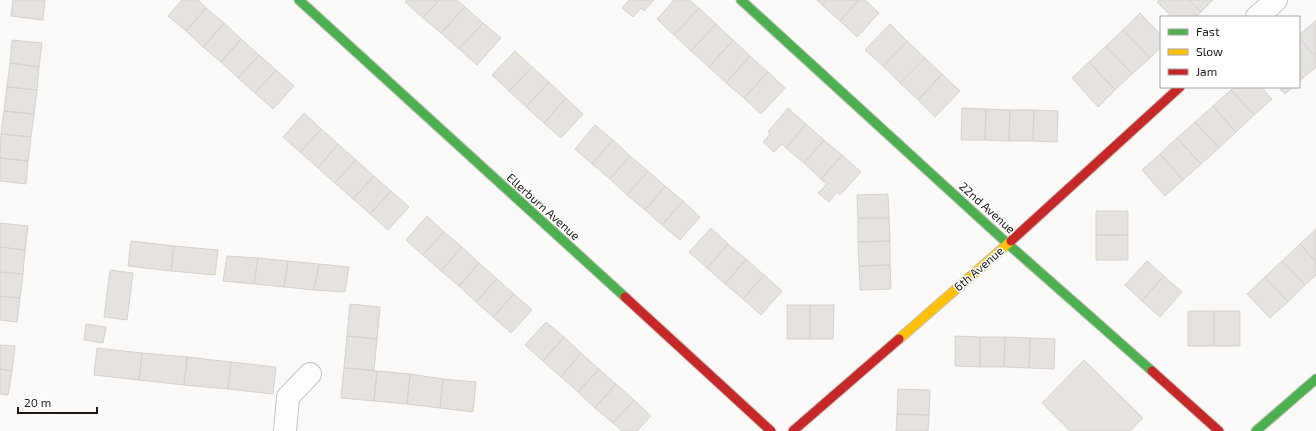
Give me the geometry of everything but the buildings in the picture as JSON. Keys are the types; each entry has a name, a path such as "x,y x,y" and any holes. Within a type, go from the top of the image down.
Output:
{"street":[{"name":"Ellerburn Avenue","path":"299,0 771,431"},
{"name":"22nd Avenue","path":"741,0 1008,244 1219,431"},
{"path":"1258,16 1276,0"},
{"name":"6th Avenue","path":"793,431 1008,244 1179,88"},
{"path":"285,431 288,397 310,374"},
{"path":"1256,431 1316,379"}],"traffic: fast":[{"path":"299,0 625,297"},
{"path":"741,0 1008,244 1152,371"},
{"path":"1256,431 1316,379"}],"traffic: slow":[{"path":"899,339 1011,241"}],"traffic: jam":[{"path":"1011,241 1179,88"},
{"path":"625,297 771,431"},
{"path":"793,431 899,339"},
{"path":"1152,371 1219,431"}]}
